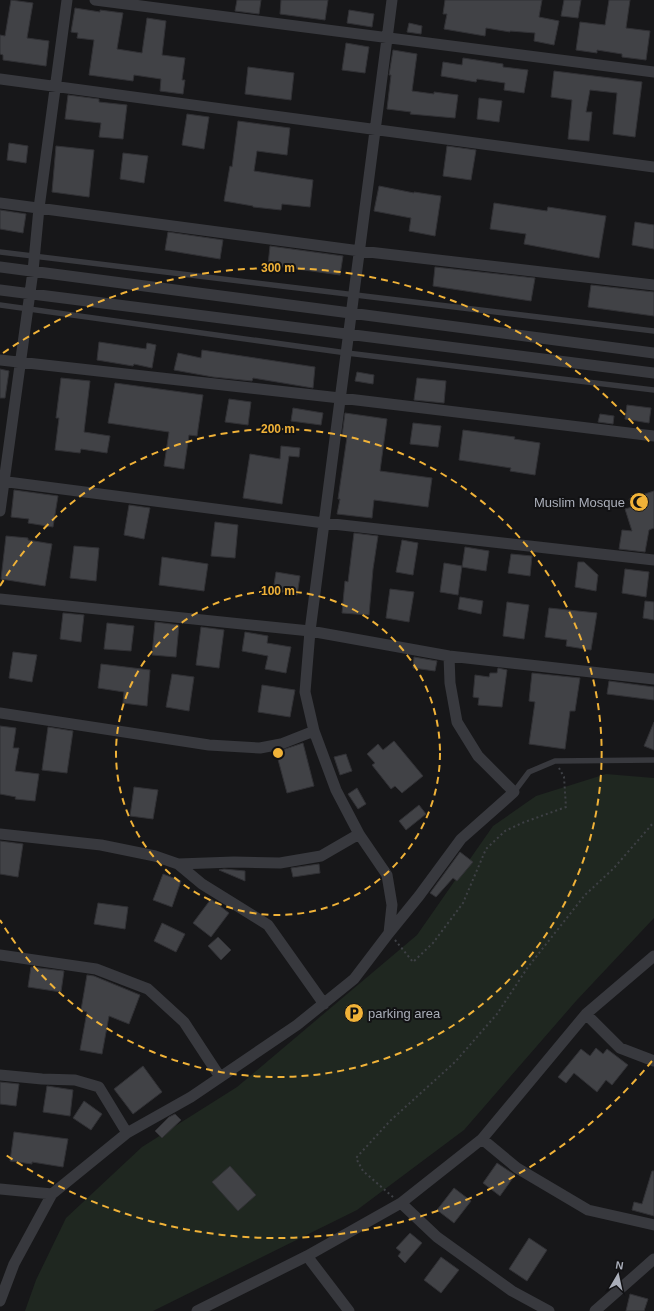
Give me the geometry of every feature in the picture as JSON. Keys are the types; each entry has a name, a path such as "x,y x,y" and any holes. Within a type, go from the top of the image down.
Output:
{"street":[{"path":"0,511 2,481 28,309 35,257 39,208 67,0"},
{"path":"94,0 654,72"},
{"path":"389,934 392,905 387,875 359,834 336,790 314,731 305,692 310,631 392,0"},
{"path":"0,79 654,166"},
{"path":"0,203 360,251 654,285"},
{"path":"0,267 654,353"},
{"path":"0,290 654,374"},
{"path":"0,360 340,398 654,436"},
{"path":"2,481 324,523 654,560"},
{"path":"0,599 310,631 450,656 654,679"},
{"path":"0,1302 14,1264 52,1194 127,1133 191,1097 297,1025 354,979 419,896 461,839 514,792 478,756 457,722 450,683 450,656"},
{"path":"0,713 209,745 253,748 281,744 314,731"},
{"path":"0,834 101,845 155,856 178,864 202,884 268,925 324,1004"},
{"path":"178,864 234,862 280,863 321,856 359,834"},
{"path":"0,955 96,969 148,989 184,1022 220,1077"},
{"path":"197,1311 307,1256 401,1203 482,1139 586,1014 654,956"},
{"path":"586,1014 620,1048 654,1061"},
{"path":"0,1075 75,1080 99,1087 127,1133"},
{"path":"482,1139 517,1168 588,1210 654,1225"},
{"path":"0,1188 52,1194"},
{"path":"401,1203 437,1237 512,1291 549,1311"},
{"path":"307,1256 349,1311"},
{"path":"594,1311 654,1259"}],"lane":[{"path":"0,252 654,331"},
{"path":"0,305 347,353 654,390"},
{"path":"514,792 529,772 555,761 654,760"}],"path":[{"path":"389,934 413,962 433,943 463,903 486,849 505,831 522,823 566,807 564,777 555,761"},
{"path":"401,1203 363,1171 356,1158 390,1121 455,1062 497,1014 528,967 585,896 614,868 654,822"}],"shaded area":[{"path":"606,774 654,778 654,918 576,1001 464,1130 357,1210 153,1311 25,1311 36,1280 66,1218 142,1147 237,1087 417,935 493,826 536,796"}],"building":[{"path":"11,0 33,3 27,38 49,41 46,66 3,60 3,55 0,54 0,35 5,36"},
{"path":"237,0 261,0 259,14 235,11"},
{"path":"281,0 328,0 325,20 280,14"},
{"path":"445,0 542,0 539,17 559,21 554,45 534,41 535,33 510,32 486,28 485,36 444,29 447,14 443,14"},
{"path":"564,0 581,0 578,18 561,16"},
{"path":"609,0 630,0 626,28 650,31 646,60 622,57 622,54 597,50 597,53 576,50 580,22 605,25"},
{"path":"75,8 100,12 100,10 123,13 117,49 142,53 147,18 166,21 162,55 185,58 182,80 185,80 183,94 160,91 161,79 134,75 133,81 89,75 94,40 77,38 78,33 71,32"},
{"path":"349,10 374,14 372,27 347,23"},
{"path":"409,23 422,26 421,34 407,32"},
{"path":"346,43 369,47 365,73 342,70"},
{"path":"393,50 417,54 412,91 458,95 455,118 410,114 411,112 387,109 391,75 389,75"},
{"path":"463,58 503,64 503,67 528,70 524,93 504,90 505,83 477,79 476,82 441,76 443,62 462,65"},
{"path":"248,67 294,73 291,100 245,94"},
{"path":"554,71 642,82 635,137 613,134 617,93 590,90 586,112 592,112 589,141 568,139 572,100 551,97"},
{"path":"68,95 99,99 99,102 127,105 123,139 99,137 101,123 65,119"},
{"path":"479,98 502,101 499,122 477,119"},
{"path":"187,114 209,117 204,149 182,145"},
{"path":"238,121 290,128 287,155 257,151 254,171 313,180 310,207 282,204 281,210 253,207 224,201 230,166 232,167"},
{"path":"9,143 28,146 26,163 7,160"},
{"path":"56,146 94,150 89,197 52,192"},
{"path":"447,146 476,150 471,180 443,176"},
{"path":"123,153 148,156 144,183 120,179"},
{"path":"379,186 414,193 441,196 435,236 409,231 411,218 374,211"},
{"path":"494,203 547,211 548,207 606,216 599,258 524,244 526,234 490,229"},
{"path":"0,210 26,214 23,233 0,229"},
{"path":"635,222 654,225 654,249 632,245"},
{"path":"168,232 223,240 220,259 165,250"},
{"path":"270,246 343,256 340,275 268,265"},
{"path":"435,267 535,278 531,301 433,286"},
{"path":"591,285 654,292 654,316 588,307"},
{"path":"99,342 146,349 147,343 156,345 152,368 134,364 133,366 97,360"},
{"path":"202,350 315,367 313,388 253,378 252,381 213,377 174,370 178,353 201,358"},
{"path":"0,369 9,371 5,398 0,398"},
{"path":"357,372 374,375 373,384 355,381"},
{"path":"61,378 90,381 84,432 110,436 107,453 81,449 80,453 55,450 59,418 56,418"},
{"path":"417,378 446,381 444,403 414,400"},
{"path":"115,383 203,395 197,436 189,435 184,469 164,466 169,432 108,423"},
{"path":"229,399 251,402 248,425 225,422"},
{"path":"627,405 651,408 649,423 625,419"},
{"path":"293,408 323,413 321,425 291,421"},
{"path":"345,413 387,419 380,471 432,478 428,507 374,500 372,518 337,514 347,437 342,436"},
{"path":"600,414 614,416 613,424 598,422"},
{"path":"413,423 441,426 438,447 410,444"},
{"path":"463,430 515,437 514,439 540,443 535,475 510,471 511,468 459,460"},
{"path":"281,446 300,448 299,457 289,456 282,504 243,498 250,454 280,459"},
{"path":"14,490 58,496 53,527 28,523 29,519 11,517"},
{"path":"654,491 654,528 649,530 645,552 619,549 622,530 632,531 625,509 632,507 629,499"},
{"path":"129,505 150,508 144,539 124,535"},
{"path":"215,522 238,525 235,558 211,556"},
{"path":"354,533 378,536 373,569 369,615 342,613 345,581 348,582"},
{"path":"6,536 28,538 28,540 52,544 45,586 1,579"},
{"path":"402,540 418,543 413,575 396,572"},
{"path":"74,546 99,548 96,581 70,578"},
{"path":"465,547 489,551 486,571 462,567"},
{"path":"511,554 532,556 530,576 508,573"},
{"path":"162,557 208,564 204,591 159,585"},
{"path":"578,562 584,562 598,575 596,591 575,587"},
{"path":"444,563 462,566 458,595 440,592"},
{"path":"625,569 649,572 646,597 622,593"},
{"path":"276,572 300,576 297,595 273,591"},
{"path":"390,589 414,592 409,622 386,618"},
{"path":"460,597 483,601 481,614 458,609"},
{"path":"645,601 654,602 654,620 643,618"},
{"path":"507,602 529,605 524,639 503,636"},
{"path":"549,608 597,613 591,650 566,646 567,640 545,637"},
{"path":"63,613 84,615 81,642 60,639"},
{"path":"155,622 179,625 176,657 152,655"},
{"path":"107,623 134,626 131,651 104,649"},
{"path":"201,627 224,630 219,668 196,665"},
{"path":"245,632 268,636 267,643 291,647 286,673 265,669 268,656 242,651"},
{"path":"13,652 37,655 32,682 9,678"},
{"path":"414,657 437,661 435,671 413,668"},
{"path":"101,664 150,670 147,706 123,703 124,692 98,688"},
{"path":"498,668 507,670 502,707 478,705 479,698 473,697 475,675 489,677 490,673 497,673"},
{"path":"532,673 580,678 575,711 570,711 565,749 529,744 535,702 529,701"},
{"path":"172,674 194,677 189,711 166,707"},
{"path":"609,681 654,687 654,700 607,694"},
{"path":"262,685 295,690 290,717 258,712"},
{"path":"654,722 654,750 644,746"},
{"path":"0,726 16,728 13,748 19,748 15,771 39,774 35,801 15,799 16,797 0,794"},
{"path":"48,727 73,731 67,773 42,770"},
{"path":"394,741 423,776 402,793 395,786 391,789 372,765 375,763 367,754 378,744 383,750"},
{"path":"303,743 314,786 287,793 276,752"},
{"path":"346,754 352,771 340,775 334,757"},
{"path":"134,787 158,790 153,819 130,816"},
{"path":"357,788 366,804 358,809 348,794"},
{"path":"419,805 426,814 406,830 399,821"},
{"path":"0,841 23,844 18,877 0,874"},
{"path":"460,852 473,862 457,881 453,878 436,897 430,893"},
{"path":"319,864 320,873 293,877 291,868"},
{"path":"219,870 245,871 245,881"},
{"path":"163,874 181,881 172,907 153,900"},
{"path":"211,899 229,913 211,937 193,923"},
{"path":"98,903 128,907 125,929 94,924"},
{"path":"162,923 185,934 176,952 154,941"},
{"path":"218,937 231,950 221,960 208,946"},
{"path":"31,967 64,971 61,992 28,987"},
{"path":"87,975 94,976 140,995 129,1024 109,1016 102,1054 80,1050 87,1012 81,1010"},
{"path":"596,1048 603,1054 607,1049 628,1065 612,1085 606,1080 597,1092 574,1073 566,1083 558,1077 581,1049 590,1056"},
{"path":"143,1066 162,1092 133,1114 114,1089"},
{"path":"0,1082 19,1084 16,1106 0,1104"},
{"path":"47,1086 73,1090 70,1116 43,1112"},
{"path":"84,1101 102,1114 91,1130 73,1118"},
{"path":"175,1114 181,1120 162,1138 155,1131 169,1117"},
{"path":"14,1132 68,1139 63,1167 32,1162 32,1164 10,1161"},
{"path":"497,1163 515,1175 500,1196 483,1183"},
{"path":"230,1166 256,1195 238,1211 212,1182"},
{"path":"652,1171 654,1171 654,1216 632,1210 634,1202 642,1204"},
{"path":"454,1188 471,1201 454,1223 437,1210"},
{"path":"410,1233 422,1243 405,1263 398,1256 401,1252 396,1248"},
{"path":"529,1238 547,1250 527,1281 509,1269"},
{"path":"441,1257 459,1270 441,1293 424,1280"},
{"path":"630,1294 648,1299 644,1311 626,1311"}],"place":[{"name":"Muslim Mosque","path":"639,502"},
{"name":"parking area","path":"354,1013"}]}
